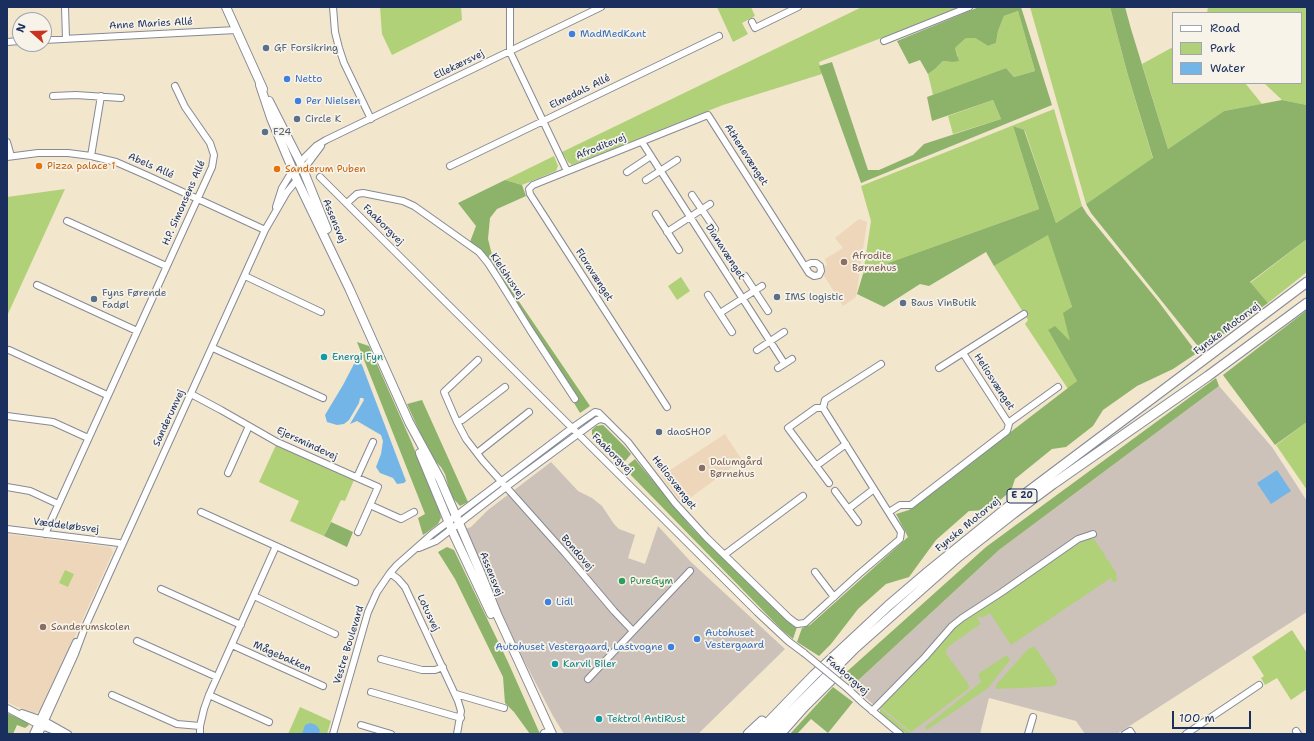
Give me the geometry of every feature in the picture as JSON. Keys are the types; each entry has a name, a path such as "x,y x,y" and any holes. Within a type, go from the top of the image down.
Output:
{"highway":[{"name":"Fynske Motorvej","path":"757,734 814,676 888,606 929,571 1013,503 1307,282"},
{"name":"Fynske Motorvej","path":"769,734 831,670 901,606 958,557 1014,513 1307,304"},
{"path":"780,734 901,606"},
{"path":"748,734 783,700 814,676"}],"main road":[{"path":"226,7 260,85 302,166 297,180"},
{"path":"260,85 271,118 293,170 302,166"},
{"name":"Assensvej","path":"302,166 346,276 349,288"},
{"name":"Assensvej","path":"293,170 349,288 408,422 422,458 437,484 546,734"},
{"name":"Assensvej","path":"408,422 440,479 454,522 481,574 496,614 552,734"}],"street":[{"path":"65,7 66,39"},
{"path":"333,7 335,32 339,48 371,119"},
{"path":"510,7 510,52 567,171"},
{"name":"Ellekærsvej","path":"302,166 316,146 326,140 600,7"},
{"path":"752,22 755,28 798,7"},
{"path":"884,41 969,7"},
{"name":"Anne Maries Allé","path":"52,40 236,30"},
{"name":"Elmedals Allé","path":"450,166 719,36"},
{"name":"H.P. Simonsens Allé","path":"45,534 214,161 212,149 207,138 185,107 175,86"},
{"path":"53,96 76,95 121,98"},
{"path":"91,156 101,96"},
{"name":"Athenevænget","path":"642,142 708,115 806,266"},
{"path":"7,142 9,157"},
{"name":"Afroditevej","path":"567,171 642,142"},
{"name":"Dianavænget","path":"642,142 784,363"},
{"name":"Abels Allé","path":"9,157 38,153 68,153 91,156 116,162 266,230"},
{"path":"627,172 652,156"},
{"path":"646,180 677,160"},
{"name":"Sanderumvej","path":"272,218 282,188 293,170"},
{"name":"Floravænget","path":"567,171 533,185 529,189 530,194 667,407"},
{"name":"Faaborgvej","path":"320,177 757,612 788,641 848,689 900,734"},
{"name":"Sanderumvej","path":"33,734 41,723 75,654 85,627 266,230 287,192 297,180"},
{"name":"Kielshusvej","path":"347,203 353,197 363,193 403,201 414,206 479,252 488,263 575,399"},
{"name":"Dianavænget","path":"692,195 715,229"},
{"path":"667,232 710,204"},
{"path":"656,214 679,250"},
{"path":"67,221 166,266"},
{"path":"245,276 321,312"},
{"name":"Dianavænget","path":"745,276 768,311"},
{"path":"37,285 137,331"},
{"path":"720,314 762,286"},
{"path":"708,295 732,332"},
{"name":"Heliosvænget","path":"939,368 1024,314"},
{"path":"757,350 784,332"},
{"path":"212,348 323,398"},
{"path":"9,350 107,395"},
{"name":"Heliosvænget","path":"889,512 900,505 911,505 1007,431 1009,424 963,353"},
{"path":"778,368 792,358"},
{"name":"Bondovej","path":"478,360 444,392 466,439 504,485 633,631"},
{"path":"829,482 788,428 816,408 822,408 826,400 881,364"},
{"path":"457,422 462,420 505,387"},
{"name":"Heliosvænget","path":"1008,423 1058,387"},
{"name":"Ejersmindevej","path":"191,394 277,442 378,487 358,532"},
{"name":"Heliosvænget","path":"572,428 595,412 599,413 636,451 680,509 724,555 789,618 797,624 801,624 810,620 900,539 902,532 822,408"},
{"path":"477,453 529,412"},
{"path":"7,416 53,422 88,438"},
{"path":"578,433 597,420 601,419 609,422"},
{"path":"228,473 249,426"},
{"name":"Vestre Boulevard","path":"504,485 572,428"},
{"name":"Vestre Boulevard","path":"333,734 368,612 377,592 390,573 412,551 578,433"},
{"path":"357,477 373,442"},
{"path":"816,466 846,444"},
{"path":"7,488 30,491 58,504"},
{"path":"848,509 874,489"},
{"path":"835,491 858,522"},
{"path":"724,555 803,496"},
{"path":"370,505 401,519 414,512"},
{"path":"201,512 355,582"},
{"name":"Væddeløbsvej","path":"7,529 122,545"},
{"path":"872,711 925,657 952,626 1078,539 1093,534"},
{"path":"200,734 200,726 209,695 276,546"},
{"path":"588,679 690,571"},
{"path":"815,572 834,597"},
{"name":"Lotusvej","path":"390,573 405,587 456,694 460,706 461,718 459,733"},
{"path":"161,589 241,625"},
{"path":"254,596 336,634"},
{"path":"137,641 217,677"},
{"name":"Mågebakken","path":"232,645 323,686"},
{"path":"381,659 422,670 435,670 443,667"},
{"path":"1186,734 1259,685"},
{"path":"371,692 461,718"},
{"path":"456,694 504,708"},
{"path":"112,695 178,724 200,726"},
{"path":"209,695 269,722"},
{"path":"10,709 68,734"},
{"path":"1028,734 1033,717"},
{"path":"41,723 62,734"},
{"name":"Sanderumvej","path":"39,734 41,723"},
{"path":"362,725 392,734"},
{"path":"1124,734 1130,730 1132,734"}],"shaded area":[{"name":"Afrodite Børnehus","path":"859,219 867,222 856,297 843,306 823,274 824,266 827,265 825,259 843,248 835,238"},
{"path":"1219,386 1272,447 1307,501 1307,612 1117,734 1085,734 1076,721 989,698 980,734 907,734 852,686 999,550"},
{"name":"Dalumgård Børnehus","path":"725,434 742,460 686,501 681,502 661,476"},
{"path":"551,462 578,491 592,498 602,506 619,529 635,535 628,558 645,564 658,526 691,562 785,649 698,734 564,734 553,716 520,653 466,529 471,527 488,510"},
{"name":"Sanderumskolen","path":"7,534 110,547 113,552 41,711 32,714 7,702"}],"green space":[{"path":"380,7 461,7 462,20 392,55 382,34"},
{"path":"717,7 751,7 755,16 742,23 748,34 733,42"},
{"path":"862,7 962,7 819,62 822,74 723,105 572,165 568,162 562,152"},
{"path":"979,7 1021,7 1052,105 861,183 819,66 832,62 868,170 879,170 913,155 924,144 1001,119 993,100 932,121 927,97 1006,68 1014,77 1035,71 1018,11 1004,16 998,31 996,43 988,46 975,38 966,38 955,48 959,61 943,61 928,74 920,60 909,64 897,41"},
{"path":"1030,7 1110,7 1127,72 1153,159 1086,204"},
{"path":"1110,7 1125,7 1168,149 1224,111 1282,100 1307,105 1307,239 1250,282 1268,303 1201,350 1091,213 1086,204 1153,158 1127,72"},
{"path":"1208,7 1307,7 1307,105 1282,100 1265,84 1302,84 1302,12 1207,12"},
{"path":"1018,11 1035,71 1014,77 1006,68 933,95 928,74 943,61 952,62 958,56 955,48 966,38 975,38 988,46 996,43 998,31 1004,16"},
{"path":"1172,48 1172,84 1246,84 1262,104 1224,111 1168,149 1142,64"},
{"path":"993,100 1001,119 953,134 948,116"},
{"path":"1054,109 1082,206 1056,223 1025,131 1013,126 1039,209 891,262 863,274 871,221 861,186"},
{"path":"1013,126 1024,130 1056,223 1082,206 1158,301 1197,353 1173,369 1137,386 1103,410 1093,426 1066,447 1052,449 1015,479 1011,491 988,510 969,511 936,540 909,577 886,584 858,609 831,644 819,656 797,642 802,628 810,625 908,537 896,514 909,510 1077,381 1048,330 1055,326 1070,341 1063,313 1072,307 1048,235 994,266 986,252 929,286 920,284 884,307 857,294 863,274 891,262 1039,209"},
{"path":"554,156 558,166 556,171 522,185 505,180"},
{"path":"505,180 522,185 526,196 497,209 490,218 488,239 492,255 499,272 590,406 580,413 488,259 470,242 476,226 458,203"},
{"path":"65,189 7,316 7,197"},
{"path":"1049,234 1072,307 1070,342 1048,330 1077,381 1068,389 1025,324 1028,320 994,266"},
{"path":"1307,239 1307,272 1268,303 1250,283"},
{"path":"681,277 690,291 677,300 668,286"},
{"path":"1307,310 1307,422 1275,445 1223,375"},
{"path":"357,342 369,346 411,441 440,512 441,518 438,524 423,535 418,518 425,514"},
{"path":"1216,378 1219,386 999,550 852,686 842,676 986,547"},
{"path":"422,400 468,502 460,506 451,496 445,474 441,467 431,457 407,404"},
{"path":"1307,422 1307,490 1276,445"},
{"path":"603,425 631,454 621,466 592,436 592,430 596,426"},
{"path":"276,445 354,480 345,501 341,500 324,536 290,521 299,501 259,482"},
{"path":"635,459 692,528 793,626 797,627 793,639 782,630 624,468"},
{"path":"331,522 353,532 347,547 324,536"},
{"path":"1088,539 1094,539 1117,574 1117,580 1114,583 1111,578 1011,645 990,613 982,618 980,616 977,618 981,624 952,644 946,651 947,655 967,682 969,688 911,732 881,707 884,702 960,623 997,600 1072,547"},
{"path":"447,547 454,550 508,662 540,734 530,734 514,712 505,703 503,677 455,579 438,552"},
{"path":"65,570 74,574 68,587 59,583"},
{"path":"1292,630 1307,653 1307,689 1291,700 1277,678 1265,685 1261,678 1264,676 1252,657"},
{"path":"1032,647 1037,650 1057,680 1057,683 1054,686 996,689 996,685 1028,649"},
{"path":"1007,655 1010,660 988,688 927,730 925,727 981,682 978,674"},
{"path":"833,687 853,702 828,733 811,719 797,734 790,734"},
{"path":"300,707 331,721 327,734 288,734"},
{"path":"880,708 912,734 906,734 880,713"},
{"path":"7,713 27,722 29,725 25,728 17,725 13,734 7,734"}],"water":[{"path":"358,361 362,365 406,481 404,483 397,484 393,478 380,473 376,467 381,454 383,441 381,435 357,421 350,424 364,400 363,398 360,398 359,403 349,420 344,424 337,425 327,422 325,415 355,362"},
{"path":"1277,470 1291,491 1271,504 1257,483"},
{"path":"310,723 316,725 320,730 319,734 302,734 305,725"}],"place":[{"name":"MadMedKant","path":"572,34"},
{"name":"GF Forsikring","path":"266,48"},
{"name":"Netto","path":"287,79"},
{"name":"Per Nielsen","path":"298,101"},
{"name":"Circle K","path":"297,119"},
{"name":"F24","path":"265,132"},
{"name":"Pizza palace 1","path":"39,166"},
{"name":"Sanderum Puben","path":"277,169"},
{"name":"Afrodite Børnehus","path":"844,262"},
{"name":"IMS logistic","path":"777,297"},
{"name":"Fyns Førende Fadøl","path":"94,299"},
{"name":"Baus VinButik","path":"903,303"},
{"name":"Energi Fyn","path":"324,357"},
{"name":"daoSHOP","path":"659,432"},
{"name":"Dalumgård Børnehus","path":"702,468"},
{"name":"PureGym","path":"622,581"},
{"name":"Lidl","path":"548,602"},
{"name":"Sanderumskolen","path":"43,627"},
{"name":"Autohuset Vestergaard","path":"697,639"},
{"name":"Autohuset Vestergaard, Lastvogne","path":"671,647"},
{"name":"Karvil Biler","path":"555,664"},
{"name":"Tektrol AntiRust","path":"599,719"}]}
